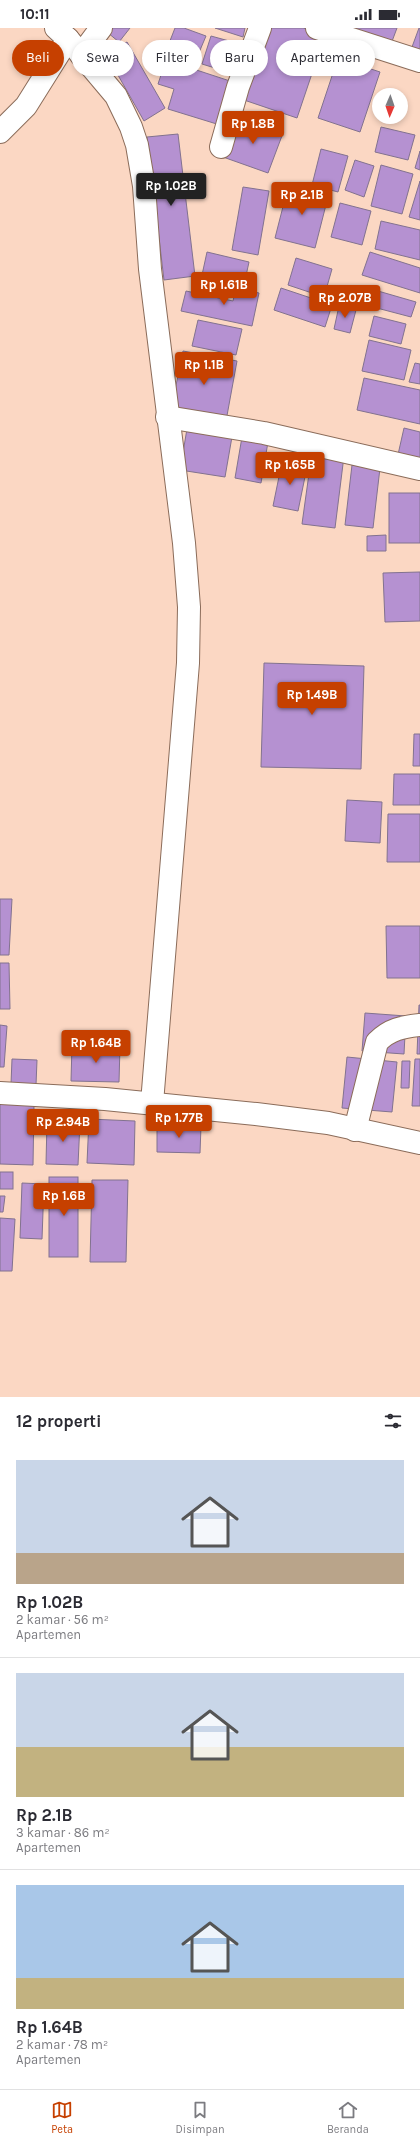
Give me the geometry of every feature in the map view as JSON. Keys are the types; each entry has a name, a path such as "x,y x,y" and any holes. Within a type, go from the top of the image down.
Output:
{"street":[{"path":"0,132 26,106 68,41 101,28"},
{"path":"221,147 238,87 260,28"},
{"path":"317,28 420,61"},
{"path":"68,41 116,96 131,127 137,145 145,191 150,269 167,417 184,543 189,630 152,1103"},
{"path":"167,417 264,433 420,469"},
{"path":"355,1130 377,1042 386,1033 398,1027 420,1024"},
{"path":"0,1093 152,1103 328,1123 420,1143"}],"building":[{"path":"102,28 130,28 121,40 117,40"},
{"path":"175,28 184,28 206,36 202,45 202,40 170,40"},
{"path":"215,28 245,28 243,37"},
{"path":"269,28 303,28 325,35 323,40 276,40 276,76 311,76 297,118 244,100 252,76 268,76 268,40 265,40"},
{"path":"347,28 397,28 391,44"},
{"path":"420,28 420,50 412,47"},
{"path":"211,36 226,40 210,40 210,66 202,64"},
{"path":"134,54 142,68 142,76 147,76 165,108 144,121 118,76 134,76"},
{"path":"375,70 380,72 375,88 372,88 372,96 360,132 318,118 332,76 375,76"},
{"path":"202,72 210,74 210,76 233,82 220,125 168,109 174,89 158,84 161,76 202,76"},
{"path":"238,116 283,133 268,173 223,157"},
{"path":"381,127 415,135 408,160 375,152"},
{"path":"178,134 195,276 164,280 147,137"},
{"path":"321,149 348,156 338,192 312,185"},
{"path":"420,151 420,170 415,168"},
{"path":"355,160 374,166 364,197 345,190"},
{"path":"381,165 413,174 402,214 371,206"},
{"path":"420,181 420,220 409,217"},
{"path":"289,183 329,193 315,248 275,238"},
{"path":"243,187 269,191 258,255 232,250"},
{"path":"340,203 371,211 362,245 331,237"},
{"path":"381,221 420,230 420,260 375,249"},
{"path":"207,252 249,262 244,285 202,275"},
{"path":"370,252 420,268 420,293 362,275"},
{"path":"296,258 332,269 324,297 288,285"},
{"path":"236,288 259,293 252,326 181,311 186,291 233,301"},
{"path":"281,288 332,305 325,327 274,310"},
{"path":"378,291 416,302 411,317 373,307"},
{"path":"339,306 356,310 350,333 334,329"},
{"path":"374,316 406,324 401,344 369,336"},
{"path":"198,320 242,329 236,355 192,346"},
{"path":"369,340 411,350 404,380 362,371"},
{"path":"183,351 237,361 226,421 171,410"},
{"path":"415,363 420,364 420,384 409,382"},
{"path":"364,378 420,390 420,424 357,410"},
{"path":"188,423 233,431 225,477 180,470"},
{"path":"404,428 420,432 420,464 397,459"},
{"path":"242,437 268,442 261,483 235,478"},
{"path":"312,452 344,456 335,528 302,524"},
{"path":"282,462 307,467 298,511 273,506"},
{"path":"352,465 380,468 373,528 345,525"},
{"path":"389,493 420,493 420,543 389,543"},
{"path":"386,535 386,551 367,551 367,536"},
{"path":"420,572 420,621 385,622 383,573"},
{"path":"264,663 364,666 361,769 261,767"},
{"path":"414,734 420,734 420,766 413,766"},
{"path":"394,774 420,774 420,805 393,805"},
{"path":"347,800 382,802 380,843 345,841"},
{"path":"388,814 420,814 420,862 387,862"},
{"path":"0,899 12,899 9,955 0,955"},
{"path":"386,926 420,926 420,978 387,978"},
{"path":"0,963 9,963 10,1009 0,1009"},
{"path":"419,1005 420,1054 417,1054"},
{"path":"365,1013 406,1016 404,1054 362,1051"},
{"path":"0,1025 7,1026 4,1067 0,1067"},
{"path":"72,1045 120,1046 119,1082 71,1081"},
{"path":"347,1057 397,1062 392,1112 342,1108"},
{"path":"12,1059 37,1060 36,1085 11,1084"},
{"path":"415,1059 420,1059 420,1106 412,1106"},
{"path":"402,1061 410,1061 409,1088 401,1088"},
{"path":"0,1104 34,1105 33,1165 0,1164"},
{"path":"89,1119 135,1121 134,1165 87,1163"},
{"path":"47,1121 80,1122 78,1165 46,1164"},
{"path":"157,1124 201,1126 200,1153 157,1152"},
{"path":"0,1172 13,1172 13,1189 0,1189"},
{"path":"49,1177 78,1177 78,1257 49,1257"},
{"path":"92,1180 128,1180 126,1262 90,1262"},
{"path":"22,1183 44,1184 42,1239 20,1238"},
{"path":"0,1196 5,1196 3,1212 0,1212"},
{"path":"0,1218 15,1219 12,1271 0,1271"}]}
